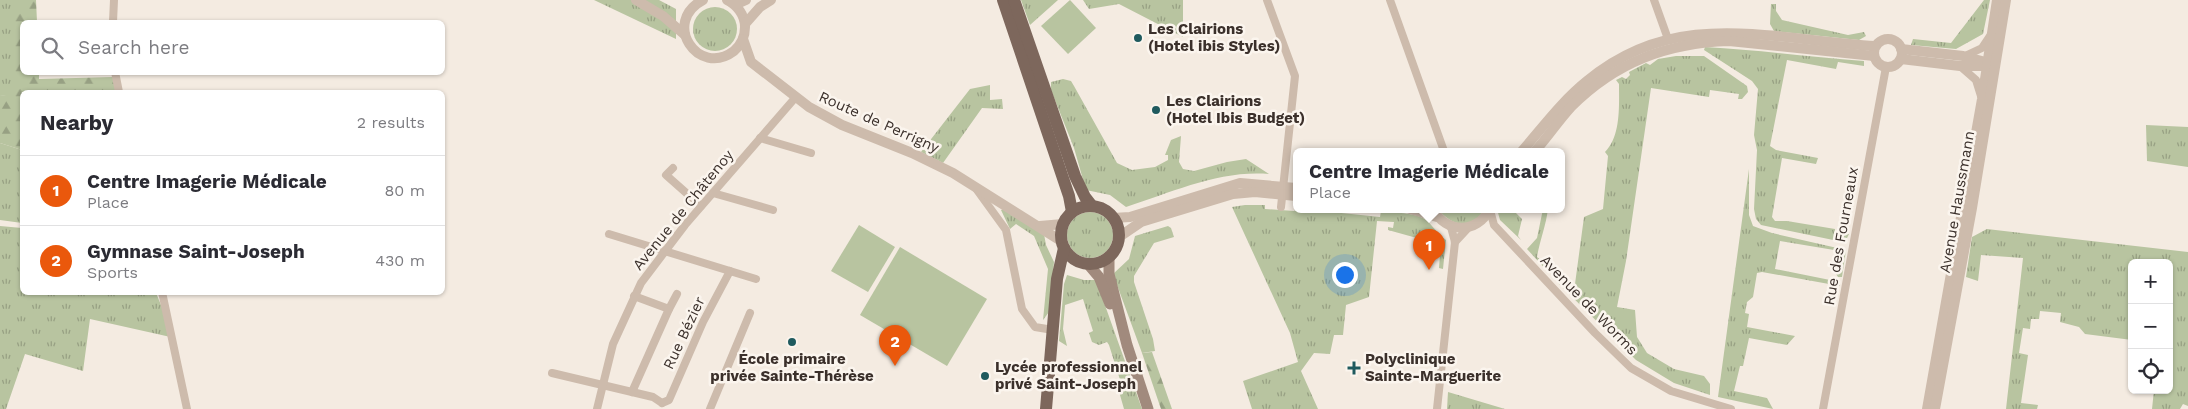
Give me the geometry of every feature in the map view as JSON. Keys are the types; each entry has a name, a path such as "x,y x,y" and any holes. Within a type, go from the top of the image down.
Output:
{"main road":[{"path":"1003,0 1075,176 1085,197 1092,206"},
{"path":"1014,0 1070,196 1072,212"},
{"path":"1046,409 1057,279 1061,268 1063,224 1072,212 1092,206 1100,208 1113,218 1119,237 1118,244 1109,257 1096,264 1082,263 1061,268"},
{"path":"1062,245 1099,277 1127,345"},
{"path":"1109,257 1109,274 1127,345 1148,409"}],"street":[{"path":"113,20 114,0"},
{"path":"636,0 663,16 685,35"},
{"path":"703,0 691,8 687,14 684,24 685,35 689,45 696,52 706,57 717,58 737,49 743,39 745,24 742,16 729,1"},
{"path":"729,1 737,4 746,0"},
{"path":"745,24 760,7 771,0"},
{"path":"1267,0 1295,76 1281,207"},
{"path":"1390,0 1443,148"},
{"path":"1654,0 1668,39"},
{"name":"Avenue Haussmann","path":"1935,409 1990,64 1991,34 1996,0"},
{"name":"Avenue Haussmann","path":"1927,409 1982,99 2006,0"},
{"path":"663,16 680,18 687,14"},
{"path":"1525,148 1564,103 1586,82 1629,52 1668,39 1686,35 1728,32 1875,51"},
{"path":"1961,61 1982,48 1991,34"},
{"path":"743,39 751,62"},
{"path":"1890,39 1898,43 1901,49 1901,60 1895,66 1886,67 1878,64 1875,51 1882,40 1890,39"},
{"path":"1537,148 1571,107 1592,88 1635,62 1668,48 1705,42 1729,41 1875,51"},
{"path":"1901,49 1961,61 1976,80 1982,99"},
{"name":"Route de Perrigny","path":"729,54 751,62 795,98 827,118 928,160 974,186 1039,226 1062,245"},
{"path":"1901,60 1961,61 1990,64"},
{"name":"Rue des Fourneaux","path":"1823,409 1886,67"},
{"path":"116,75 119,90"},
{"name":"Avenue de Châtenoy","path":"598,409 613,344 634,296 664,251 795,98"},
{"path":"760,138 811,154"},
{"path":"673,168 666,175 701,206"},
{"path":"1113,218 1130,217 1240,182 1293,195"},
{"name":"Route de Perrigny","path":"974,186 1006,230 1022,309 1035,327 1054,330"},
{"path":"1119,237 1141,222 1218,198 1243,192 1282,191 1293,189"},
{"path":"713,193 773,210"},
{"path":"1435,213 1451,227 1456,242 1437,409"},
{"path":"1456,242 1485,218 1488,213"},
{"name":"Avenue de Worms","path":"1491,213 1494,225 1595,333 1632,368 1671,391 1731,409"},
{"path":"1039,226 1063,224"},
{"path":"1451,227 1494,225"},
{"path":"610,234 756,279"},
{"name":"Rue Bézier","path":"662,406 669,400 703,322 730,271"},
{"path":"632,392 677,294"},
{"path":"163,295 187,409"},
{"path":"634,296 670,309"},
{"path":"710,409 750,313"},
{"path":"552,373 653,397 662,406"}],"green space":[{"path":"0,0 12,0 12,95 0,96"},
{"path":"12,0 36,0 37,20 20,20 20,75 39,75 39,79 113,77 116,90 20,90 20,149 0,143 0,96 12,94"},
{"path":"594,0 659,0 676,9 676,39"},
{"path":"1021,0 1058,0 1030,25"},
{"path":"1070,0 1096,28 1068,54 1041,26"},
{"path":"1083,0 1183,0 1183,37 1119,4 1089,9"},
{"path":"1984,0 1990,0 1983,34 1956,49 1911,45 1913,39 1951,43"},
{"path":"1771,4 1776,4 1776,11 1782,20 1848,35 1864,32 1866,36 1859,40 1774,31 1770,24"},
{"path":"711,7 719,7 731,13 737,29 731,45 719,51 711,51 699,45 693,33 693,25 699,13"},
{"path":"1705,47 1864,61 1864,66 1838,62 1836,69 1787,60 1770,146 1776,150 1818,158 1816,164 1782,158 1772,217 1775,221 1787,221 1835,229 1835,232 1849,234 1847,238 1838,241 1761,225 1756,219 1754,209 1757,150 1754,135 1758,89 1752,81 1704,50"},
{"path":"1676,56 1704,56 1747,86 1748,92 1742,99 1738,99 1739,94 1710,90 1709,97 1651,88 1626,261 1617,307 1635,310 1637,337 1647,353 1674,369 1704,376 1710,384 1710,395 1674,383 1636,360 1557,282 1561,279 1564,283 1575,284 1584,217 1603,209 1608,156 1605,152 1614,138 1618,120 1619,84 1616,80 1622,77 1626,79 1630,75 1629,72 1646,63 1650,65 1658,59"},
{"path":"1063,79 1071,81 1117,163 1132,170 1155,167 1168,160 1168,155 1165,155 1171,140 1181,136 1179,162 1183,169 1194,171 1246,159 1269,174 1232,175 1196,183 1126,207 1110,195 1086,190 1074,148 1051,90 1051,82"},
{"path":"990,85 990,100 1002,99 1003,109 982,108 943,163 921,152 970,89"},
{"path":"2146,125 2188,127 2188,167 2147,161"},
{"path":"0,143 20,149 20,223 0,220"},
{"path":"1749,169 1749,215 1753,226 1772,233 1846,250 1842,277 1838,277 1836,274 1840,251 1780,241 1775,269 1840,282 1840,286 1762,272 1757,273 1753,297 1747,302 1745,313 1749,314 1747,327 1795,336 1787,345 1749,338 1743,366 1740,366 1734,391 1767,398 1773,409 1718,397"},
{"path":"1265,205 1265,209 1293,211 1293,213 1342,213 1380,217 1381,213 1400,213 1421,217 1446,240 1443,269 1439,268 1440,254 1435,248 1424,245 1424,240 1388,230 1388,227 1393,228 1394,222 1377,221 1369,297 1346,305 1343,335 1334,335 1330,354 1314,353 1301,371 1318,409 1252,409 1243,381 1298,362 1290,333 1232,207"},
{"path":"1004,209 1044,234 1046,245 1054,262 1049,312 1043,320 1048,269 1034,236 1016,224 1010,229 1001,210"},
{"path":"1090,212 1103,216 1109,222 1113,235 1109,248 1103,254 1090,258 1077,254 1071,248 1067,235 1071,222 1077,216"},
{"path":"1441,213 1481,213 1474,221 1468,224 1455,223"},
{"path":"1498,213 1516,213 1522,219 1518,236 1521,240 1500,220"},
{"path":"1542,213 1547,213 1537,257 1548,266 1548,272 1527,249 1537,238"},
{"path":"859,225 895,247 868,292 831,271"},
{"path":"0,226 20,228 20,295 157,295 175,338 90,319 83,371 25,354 6,409 0,409"},
{"path":"1168,226 1171,228 1174,237 1154,243 1134,276 1134,282 1153,339 1155,351 1142,353 1113,274 1129,259 1135,236"},
{"path":"1987,229 2188,252 2188,406 2183,404 2180,409 2152,409 2154,394 2173,394 2173,259 2128,259 2128,339 2085,334 2079,327 2060,322 2061,313 2040,311 2039,319 2031,319 2030,329 2023,328 2019,353 2028,355 2021,403 2038,405 2037,409 2006,409 2023,258 1981,255 1978,281 1966,277 1972,237"},
{"path":"900,247 987,299 947,366 860,315"},
{"path":"1067,275 1084,280 1096,280 1142,409 1124,409 1118,388 1122,386 1109,345 1107,342 1099,345 1092,342 1089,333 1093,331 1083,299 1065,305 1063,329 1067,346 1059,341 1064,284"},
{"path":"1152,352 1172,409 1161,409 1142,353"},
{"path":"1448,392 1505,409 1447,409"}],"place":[{"name":"Les Clairions (Hotel ibis Styles)","path":"1138,38"},
{"name":"Les Clairions (Hotel Ibis Budget)","path":"1156,110"},
{"name":"Centre Imagerie Médicale","path":"1429,270"},
{"name":"École primaire privée Sainte-Thérèse","path":"792,342"},
{"name":"Gymnase Saint-Joseph","path":"895,366"},
{"name":"Polyclinique Sainte-Marguerite","path":"1354,368"},
{"name":"Lycée professionnel privé Saint-Joseph","path":"985,376"}]}
